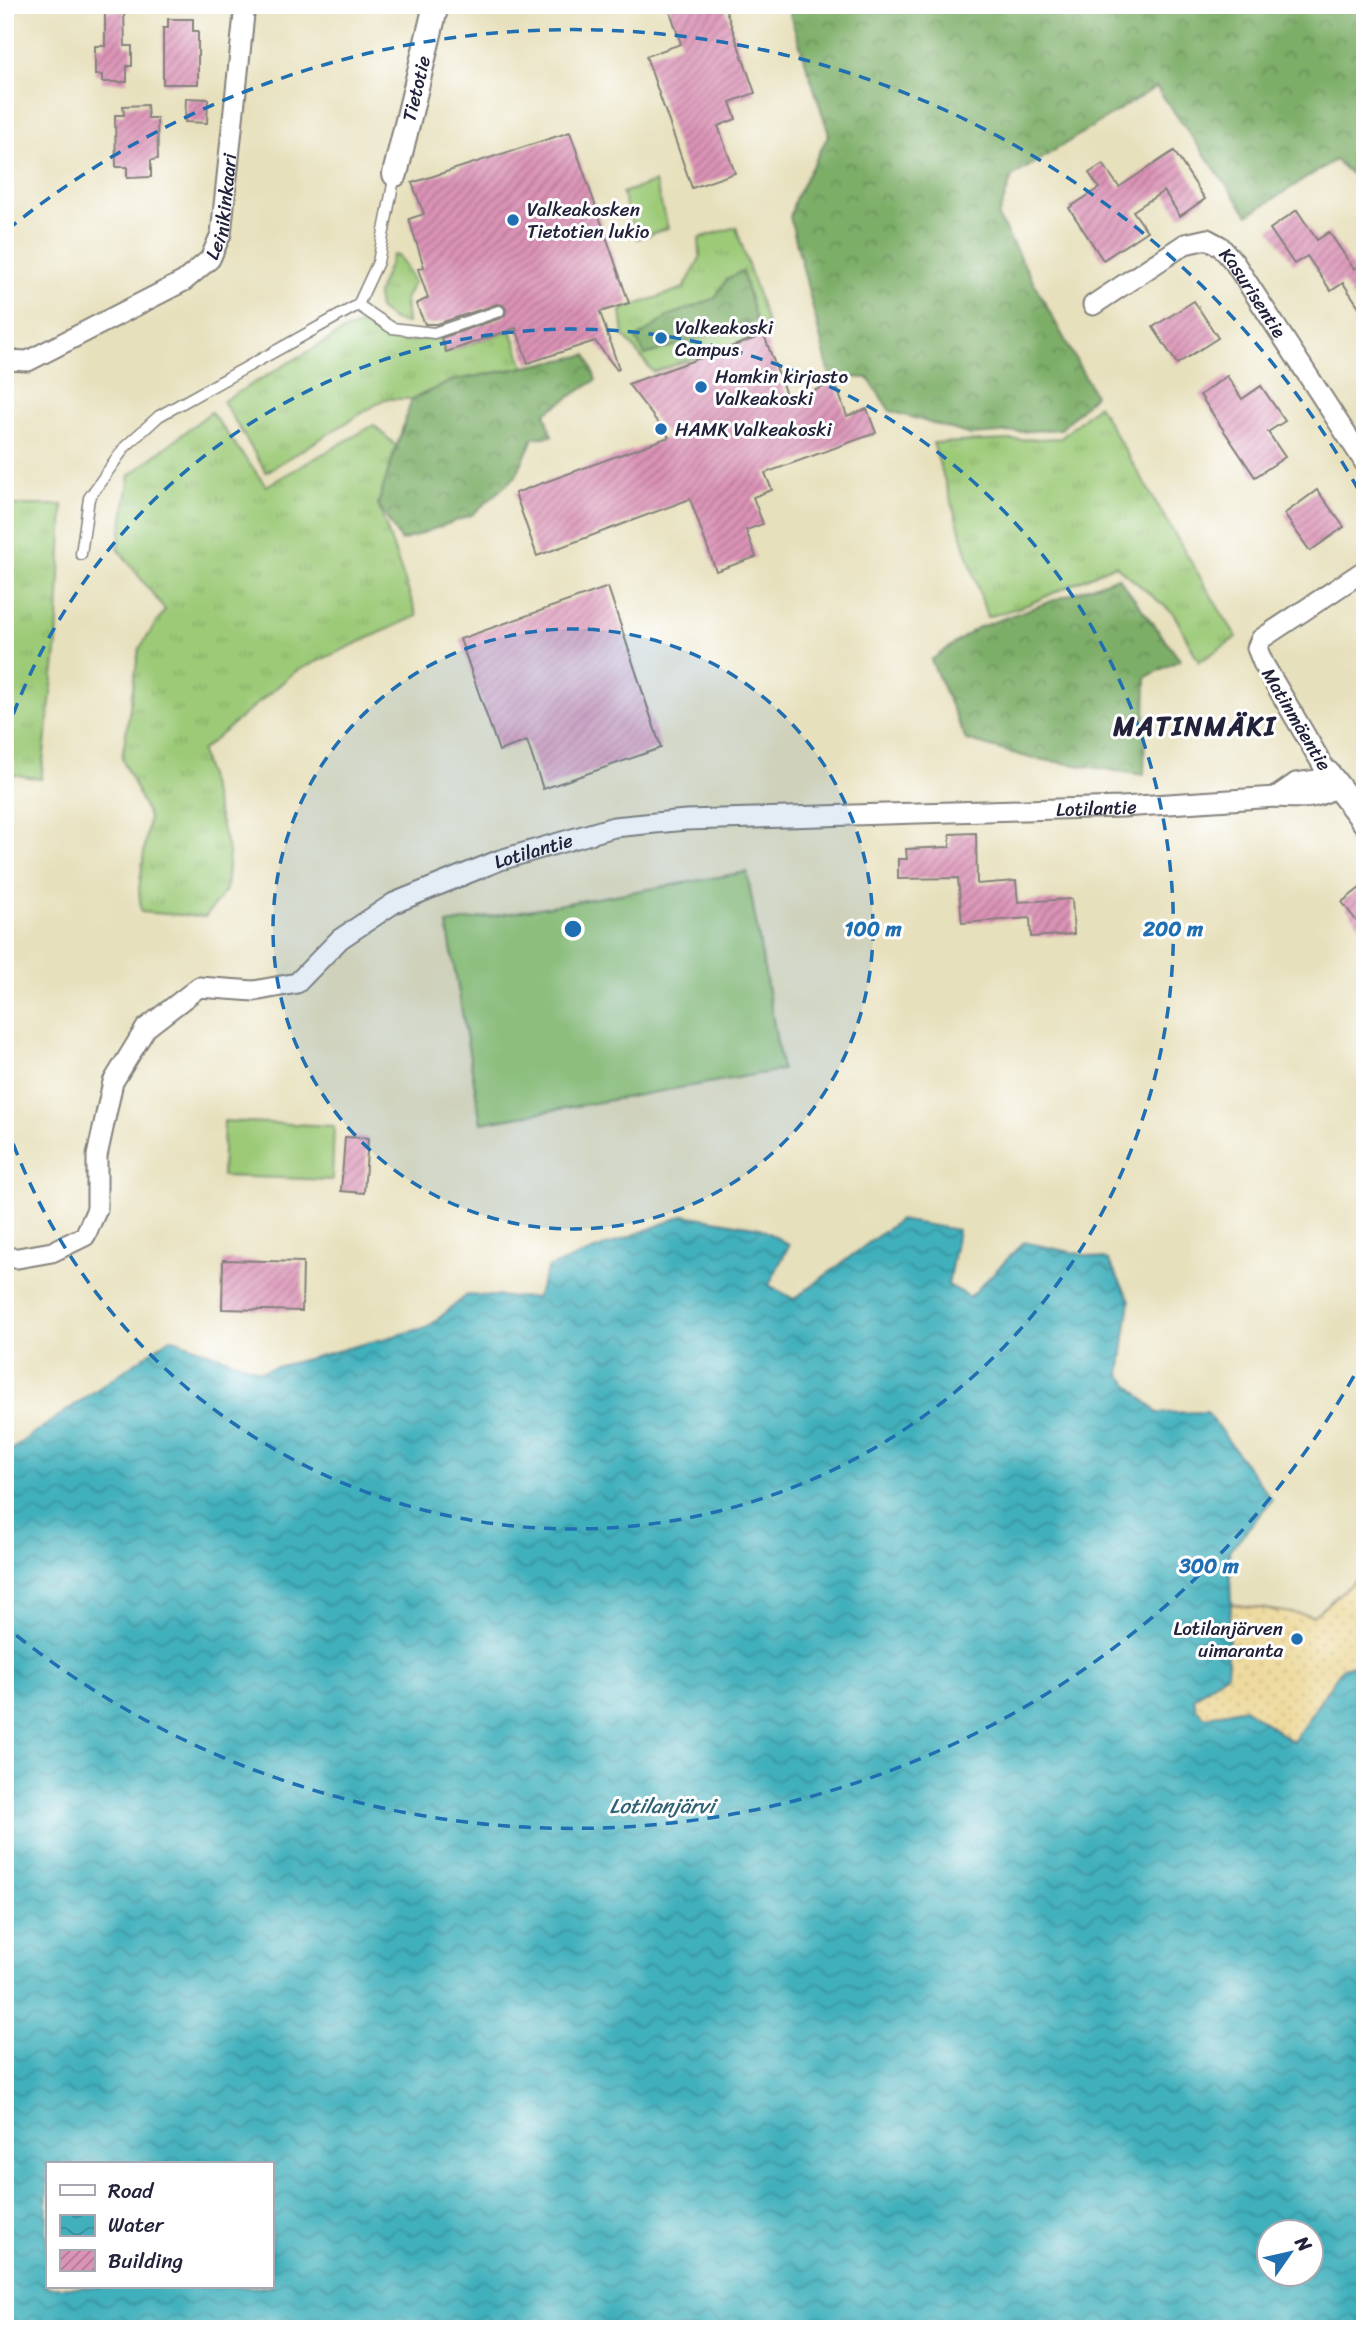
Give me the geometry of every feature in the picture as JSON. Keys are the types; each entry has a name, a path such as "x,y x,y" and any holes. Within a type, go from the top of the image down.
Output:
{"street":[{"name":"Leinikinkaari","path":"5,360 28,361 184,281 210,259 220,234 245,5"},
{"name":"Tietotie","path":"395,174 436,5"},
{"name":"Kasurisentie","path":"1093,305 1185,244 1207,239 1220,246 1234,262 1365,463"},
{"name":"Matinmäentie","path":"1365,570 1261,639 1257,648 1263,663 1333,780 1365,822"},
{"name":"Lotilantie","path":"5,1258 52,1252 85,1236 97,1209 97,1156 113,1082 146,1028 199,987 254,991 297,983 340,939 394,903 500,860 614,827 686,820 1122,807 1276,797 1301,798 1322,796 1333,780"}],"lane":[{"path":"81,554 89,498 125,447 159,416 358,305 378,262 395,174"},
{"path":"358,305 392,328 434,333 499,311"}],"green space":[{"path":"797,5 1365,5 1365,186 1335,160 1248,215 1156,87 1012,177 998,217 1095,395 1061,429 971,435 890,411 868,378 830,376 790,217 795,199 829,134 790,15"},
{"path":"655,182 668,228 637,239 622,193"},
{"path":"736,227 770,333 653,372 624,336 621,310 684,288 700,258 699,238"},
{"path":"393,255 399,256 414,282 405,299 407,323 393,320 379,309 377,295"},
{"path":"742,271 756,320 645,355 636,339 669,316 715,298 727,279"},
{"path":"367,323 401,341 441,338 446,352 511,330 524,367 452,381 412,399 385,399 266,472 223,401 347,329"},
{"path":"587,355 596,380 545,413 552,436 533,438 516,476 472,515 401,541 378,504 412,399 452,381"},
{"path":"1098,405 1237,637 1199,662 1174,614 1115,565 1027,605 987,617 933,443 1061,438"},
{"path":"211,412 266,486 374,425 396,446 378,504 417,616 296,671 201,751 229,853 226,890 205,917 141,912 139,889 149,817 122,759 139,649 165,610 118,549 130,475"},
{"path":"5,505 63,505 57,643 41,779 5,773"},
{"path":"1118,577 1180,660 1146,677 1144,775 1030,758 966,740 931,660 977,628"},
{"path":"747,872 782,1070 481,1123 447,924"},
{"path":"224,1121 334,1126 332,1180 222,1176"}],"sand":[{"name":"Lotilanjärven uimaranta","path":"1365,1572 1365,1661 1342,1668 1293,1742 1244,1708 1205,1717 1196,1708 1194,1698 1227,1673 1231,1604 1313,1616"}],"water":[{"name":"Lotilanjärvi","path":"685,1215 760,1228 789,1245 769,1285 794,1299 899,1220 958,1230 948,1285 970,1297 1024,1242 1108,1260 1130,1300 1120,1375 1157,1413 1207,1412 1272,1500 1229,1551 1231,1604 1227,1673 1194,1698 1196,1708 1205,1717 1244,1708 1293,1742 1342,1668 1365,1661 1365,2329 5,2329 5,1456 171,1338 261,1371 428,1327 467,1295 536,1298 548,1268"}],"building":[{"path":"668,5 724,5 755,93 730,102 736,119 718,126 735,173 692,188 646,56 681,44"},
{"path":"105,11 124,11 125,46 132,46 132,66 127,66 127,82 102,82 102,75 95,75 95,46 105,46"},
{"path":"168,19 193,19 193,31 198,31 198,84 163,84 163,28 168,28"},
{"path":"186,98 208,99 207,123 185,122"},
{"path":"147,105 148,118 157,118 158,159 151,160 151,177 127,178 127,167 116,167 115,115 124,115 123,106"},
{"path":"570,132 629,303 600,312 619,369 617,370 595,341 528,363 516,328 446,352 441,338 501,318 506,309 497,304 437,324 425,324 416,304 428,298 418,269 424,267 409,219 424,214 412,183"},
{"path":"1174,151 1205,199 1180,216 1164,191 1133,211 1147,231 1103,260 1069,208 1099,188 1089,173 1103,164 1119,187"},
{"path":"1297,210 1317,240 1329,232 1354,269 1365,262 1365,316 1343,283 1331,291 1307,256 1294,264 1270,229"},
{"path":"1194,301 1218,338 1177,364 1153,327"},
{"path":"764,335 788,400 835,383 847,416 867,409 876,433 765,473 772,490 753,497 763,524 746,530 756,557 716,571 690,499 537,556 515,493 669,437 628,384"},
{"path":"1227,376 1242,399 1261,386 1285,421 1268,432 1285,457 1255,477 1200,395"},
{"path":"1317,490 1344,527 1310,551 1284,514"},
{"path":"608,587 661,748 543,789 527,741 499,751 460,639"},
{"path":"976,833 977,884 1016,881 1018,902 1072,899 1074,934 1031,937 1030,918 962,923 958,878 898,879 898,859 907,859 906,849 950,847 950,834"},
{"path":"1365,884 1365,932 1342,902"},
{"path":"345,1137 368,1138 364,1193 341,1191"},
{"path":"223,1260 303,1262 302,1311 222,1309"}],"place":[{"name":"Valkeakosken Tietotien lukio","path":"513,220"},
{"name":"Valkeakoski Campus","path":"661,338"},
{"name":"Hamkin kirjasto Valkeakoski","path":"701,387"},
{"name":"HAMK Valkeakoski","path":"661,429"},
{"name":"Lotilanjärven uimaranta","path":"1297,1639"}],"district":[{"name":"MATINMÄKI","path":"1195,726"}]}
